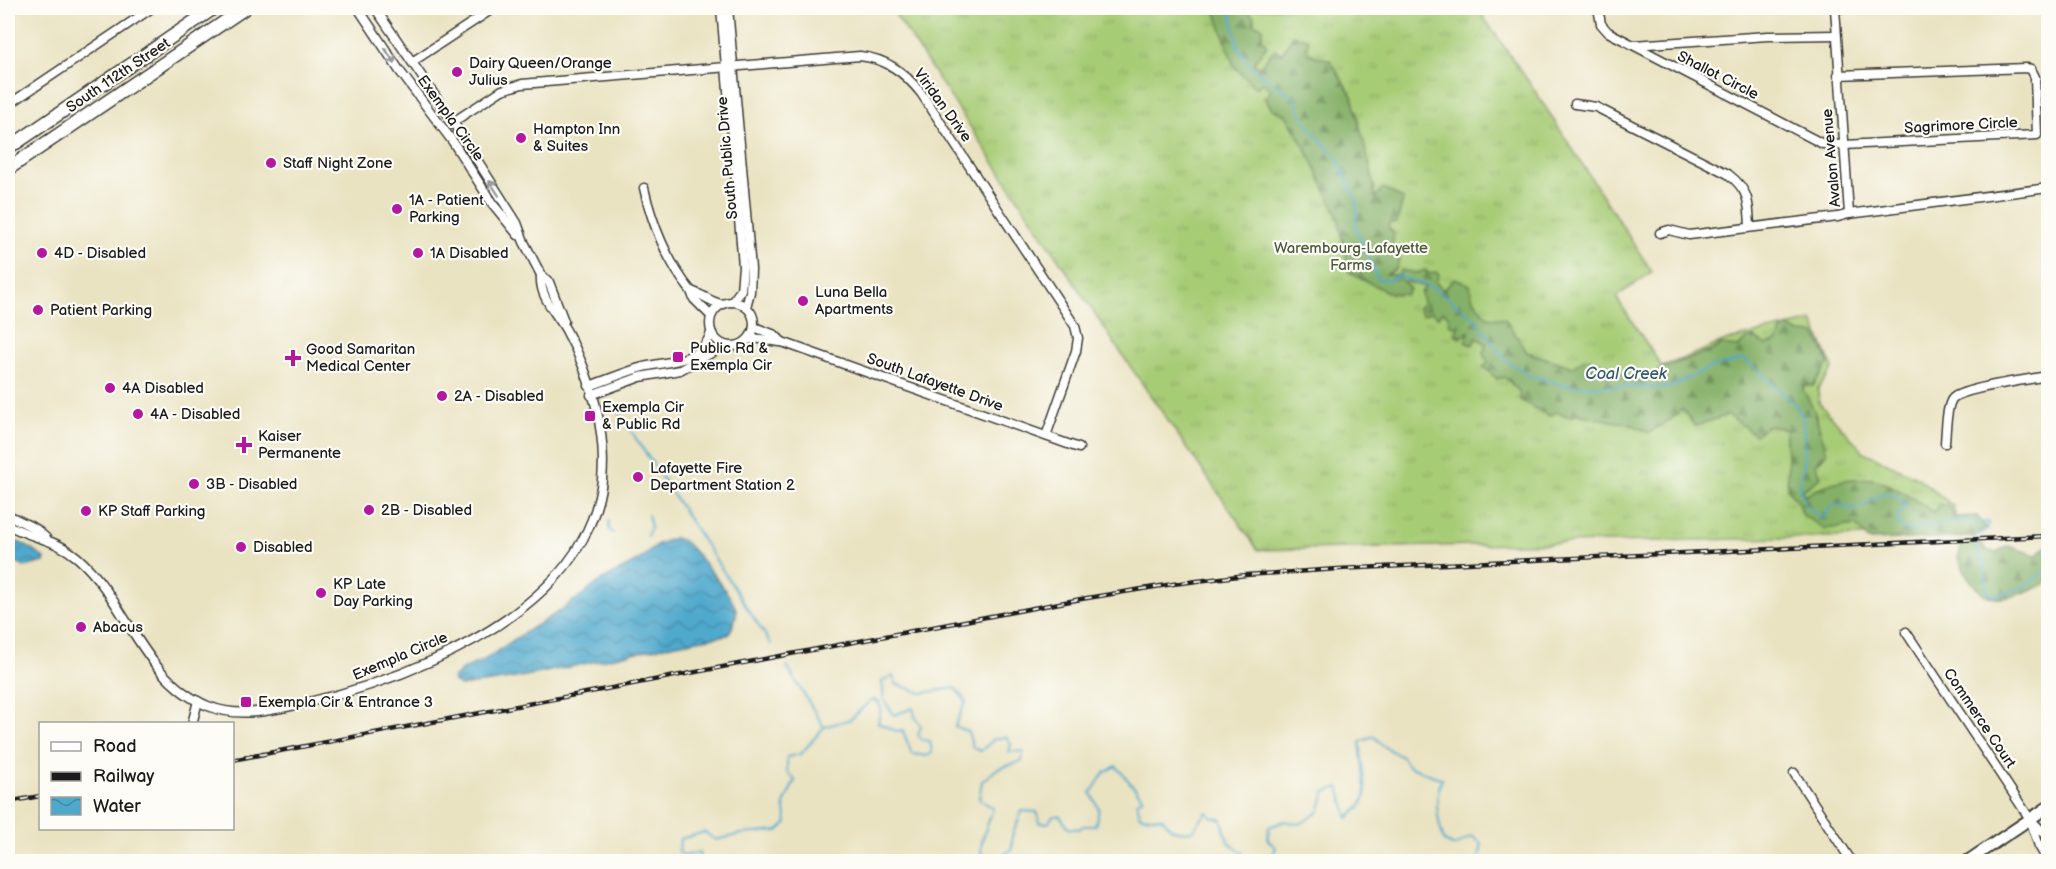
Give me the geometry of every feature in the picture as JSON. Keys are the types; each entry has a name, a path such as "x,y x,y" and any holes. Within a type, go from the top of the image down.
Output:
{"main road":[{"name":"South 112th Street","path":"10,147 214,8"},
{"name":"South 112th Street","path":"8,169 245,8"},
{"path":"1966,861 2049,807"}],"street":[{"path":"8,105 152,8"},
{"name":"Exempla Circle","path":"358,8 399,70 453,142 492,202 524,242"},
{"name":"Exempla Circle","path":"8,515 36,529 46,538 69,551 90,569 152,660 177,688 198,701 222,710 243,713 276,709 338,695 378,682 435,658 481,634 525,606 565,567 580,544 597,507 602,480 602,446 590,390 566,330 543,293 540,286 541,275 517,223 375,8"},
{"path":"412,62 494,8"},
{"name":"South Public Drive","path":"721,8 730,67 751,268 750,292 746,307"},
{"name":"South Public Drive","path":"728,8 743,266 741,290 732,302"},
{"name":"Shallot Circle","path":"1598,8 1601,24 1608,32 1631,45 1823,144 1844,146"},
{"path":"1835,8 1848,8"},
{"name":"Avalon Avenue","path":"1835,8 1849,214 2049,188"},
{"path":"1631,45 1768,36 1836,35"},
{"name":"Viridan Drive","path":"453,123 502,90 517,85 860,56 875,58 892,65 908,76 942,124 1075,326 1077,345 1046,436"},
{"name":"Sagrimore Circle","path":"1838,75 2026,68 2031,69 2035,77 2037,135 1844,146"},
{"path":"1575,104 1596,107 1728,174 1741,184 1747,198 1750,227"},
{"path":"644,189 655,225 670,258 683,281 692,291 694,299 711,316"},
{"path":"1660,233 1669,230 1689,235 1849,214"},
{"path":"590,390 640,376 680,370 717,350 727,346 738,346 748,340 754,327 752,316 746,307 732,302 721,304 712,302 692,291"},
{"path":"721,304 711,316 709,326 717,341 727,346"},
{"name":"South Lafayette Drive","path":"754,327 775,335 782,342"},
{"path":"590,390 645,367 688,357 706,345 711,333"},
{"name":"South Lafayette Drive","path":"748,340 758,338 782,342 1079,448"},
{"path":"1945,444 1950,402 1956,396 1974,390 2049,376"},
{"name":"Exempla Circle","path":"8,525 30,536 46,538"},
{"name":"Commerce Court","path":"1906,632 2030,819"},
{"path":"192,722 198,701"},
{"path":"1794,772 1852,861"},
{"path":"2030,819 2049,837"},
{"path":"2030,819 2038,846 2049,861"}],"green space":[{"name":"Warembourg-Lafayette Farms","path":"891,8 1477,8 1533,88 1652,272 1616,297 1662,367 1728,340 1813,321 1833,369 1818,389 1819,403 1864,452 1918,478 1953,506 1960,532 1915,535 1258,550 1123,356"},
{"path":"1245,8 1254,17 1254,24 1263,27 1262,39 1267,45 1255,61 1255,66 1260,66 1275,49 1282,54 1293,35 1308,39 1307,50 1315,56 1330,60 1352,96 1372,174 1375,197 1384,188 1403,199 1397,223 1389,223 1389,229 1394,233 1392,247 1387,251 1400,254 1397,268 1387,274 1397,275 1410,289 1406,295 1387,292 1349,272 1338,217 1310,157 1286,115 1272,109 1265,98 1271,90 1263,83 1256,88 1234,66 1215,10"},
{"path":"1401,270 1417,273 1425,270 1430,274 1436,272 1439,274 1436,283 1444,290 1455,278 1470,285 1472,297 1487,317 1505,319 1527,352 1573,367 1585,358 1606,365 1617,373 1649,377 1665,367 1721,345 1738,347 1745,340 1753,337 1766,345 1778,341 1781,330 1788,327 1800,333 1816,334 1829,363 1813,386 1804,386 1803,390 1814,410 1827,453 1816,464 1821,478 1802,490 1805,496 1837,482 1854,479 1878,480 1934,512 1939,504 1949,506 1954,517 1977,516 1986,528 1974,537 1868,540 1856,525 1824,529 1802,514 1799,503 1787,489 1785,429 1768,425 1755,435 1728,415 1695,426 1682,409 1676,416 1649,433 1633,425 1577,414 1570,417 1556,412 1549,416 1520,400 1519,391 1504,377 1497,379 1484,367 1488,362 1483,353 1486,344 1477,338 1472,345 1465,342 1469,332 1460,338 1455,334 1459,325 1455,327 1448,323 1450,318 1443,311 1438,317 1432,312 1422,315 1418,308 1423,303 1421,293 1425,287 1408,282 1399,274"},
{"path":"1962,543 1982,544 1986,550 1997,553 2008,546 2036,555 2046,547 2048,548 2048,583 2005,598 1985,595 1967,575 1958,558"}],"water":[{"path":"674,538 684,542 692,550 733,602 736,615 728,635 527,676 460,686 454,682 453,678 461,670 484,660 557,613 601,581 642,558 658,544"},
{"path":"18,542 45,559 44,562 24,567 17,562 11,565 8,563 8,546"}],"waterway":[{"name":"Coal Creek","path":"1230,8 1238,46 1251,67 1296,99 1303,118 1337,158 1357,202 1356,229 1378,279 1388,280 1399,276 1434,288 1474,318 1505,359 1528,375 1564,385 1668,388 1709,368 1745,359 1796,405 1803,417 1805,459 1799,486 1806,505 1821,518 1826,516 1830,506 1841,504 1846,508 1860,508 1883,493 1898,497 1907,506 1897,516 1899,525 1907,531 1954,521 1988,522 1988,530 1977,535 1977,549 1984,563 1987,591 1995,596 2024,587 2048,569"},
{"path":"618,411 771,644"},
{"path":"647,536 651,527 648,515"},
{"path":"609,521 609,529 613,533"},
{"path":"787,667 824,727"},
{"path":"700,862 699,852 685,856 679,852 680,839 705,832 715,840 742,834 778,831 787,823 784,804 795,780 787,772 787,757 801,754 824,727 851,719 871,700 878,701 881,709 878,723 896,731 903,731 912,754 927,756 932,753 930,741 922,740 918,735 921,726 915,717 913,708 894,715 884,700 882,681 893,676 896,684 922,693 955,688 966,701 955,726 968,732 973,748 981,751 994,739 1006,737 1011,744 1009,752 1023,751 1022,761 997,769 982,781 979,799 993,808 982,841 983,862"},
{"path":"1259,862 1262,859 1270,860 1276,848 1268,840 1269,827 1285,821 1300,824 1319,812 1325,792 1339,787 1348,818 1360,807 1366,795 1360,742 1374,736 1383,746 1402,757 1408,766 1442,779 1437,802 1438,818 1444,841 1455,846 1472,836 1482,844 1478,862"},
{"path":"993,862 1012,849 1012,836 1022,811 1037,812 1040,823 1048,823 1053,816 1060,816 1068,828 1079,829 1083,826 1095,826 1099,809 1091,793 1104,773 1116,766 1143,798 1137,802 1140,816 1163,818 1172,828 1187,832 1192,831 1207,812 1212,817 1222,820 1228,842 1242,852 1240,862"}],"railway":[{"path":"234,760 1081,599 1246,575 2048,536"},
{"path":"8,802 39,796"}],"place":[{"name":"Dairy Queen/Orange Julius","path":"457,72"},
{"name":"Hampton Inn & Suites","path":"521,138"},
{"name":"Staff Night Zone","path":"271,163"},
{"name":"1A - Patient Parking","path":"397,209"},
{"name":"4D - Disabled","path":"42,253"},
{"name":"1A Disabled","path":"418,253"},
{"name":"Luna Bella Apartments","path":"803,301"},
{"name":"Patient Parking","path":"38,310"},
{"name":"Public Rd & Exempla Cir","path":"678,357"},
{"name":"Good Samaritan Medical Center","path":"293,358"},
{"name":"4A Disabled","path":"110,388"},
{"name":"2A - Disabled","path":"442,396"},
{"name":"4A - Disabled","path":"138,414"},
{"name":"Exempla Cir & Public Rd","path":"590,416"},
{"name":"Kaiser Permanente","path":"244,445"},
{"name":"Lafayette Fire Department Station 2","path":"638,477"},
{"name":"3B - Disabled","path":"194,484"},
{"name":"2B - Disabled","path":"369,510"},
{"name":"KP Staff Parking","path":"86,511"},
{"name":"Disabled","path":"241,547"},
{"name":"KP Late Day Parking","path":"321,593"},
{"name":"Abacus","path":"81,627"},
{"name":"Exempla Cir & Entrance 3","path":"246,702"}]}
